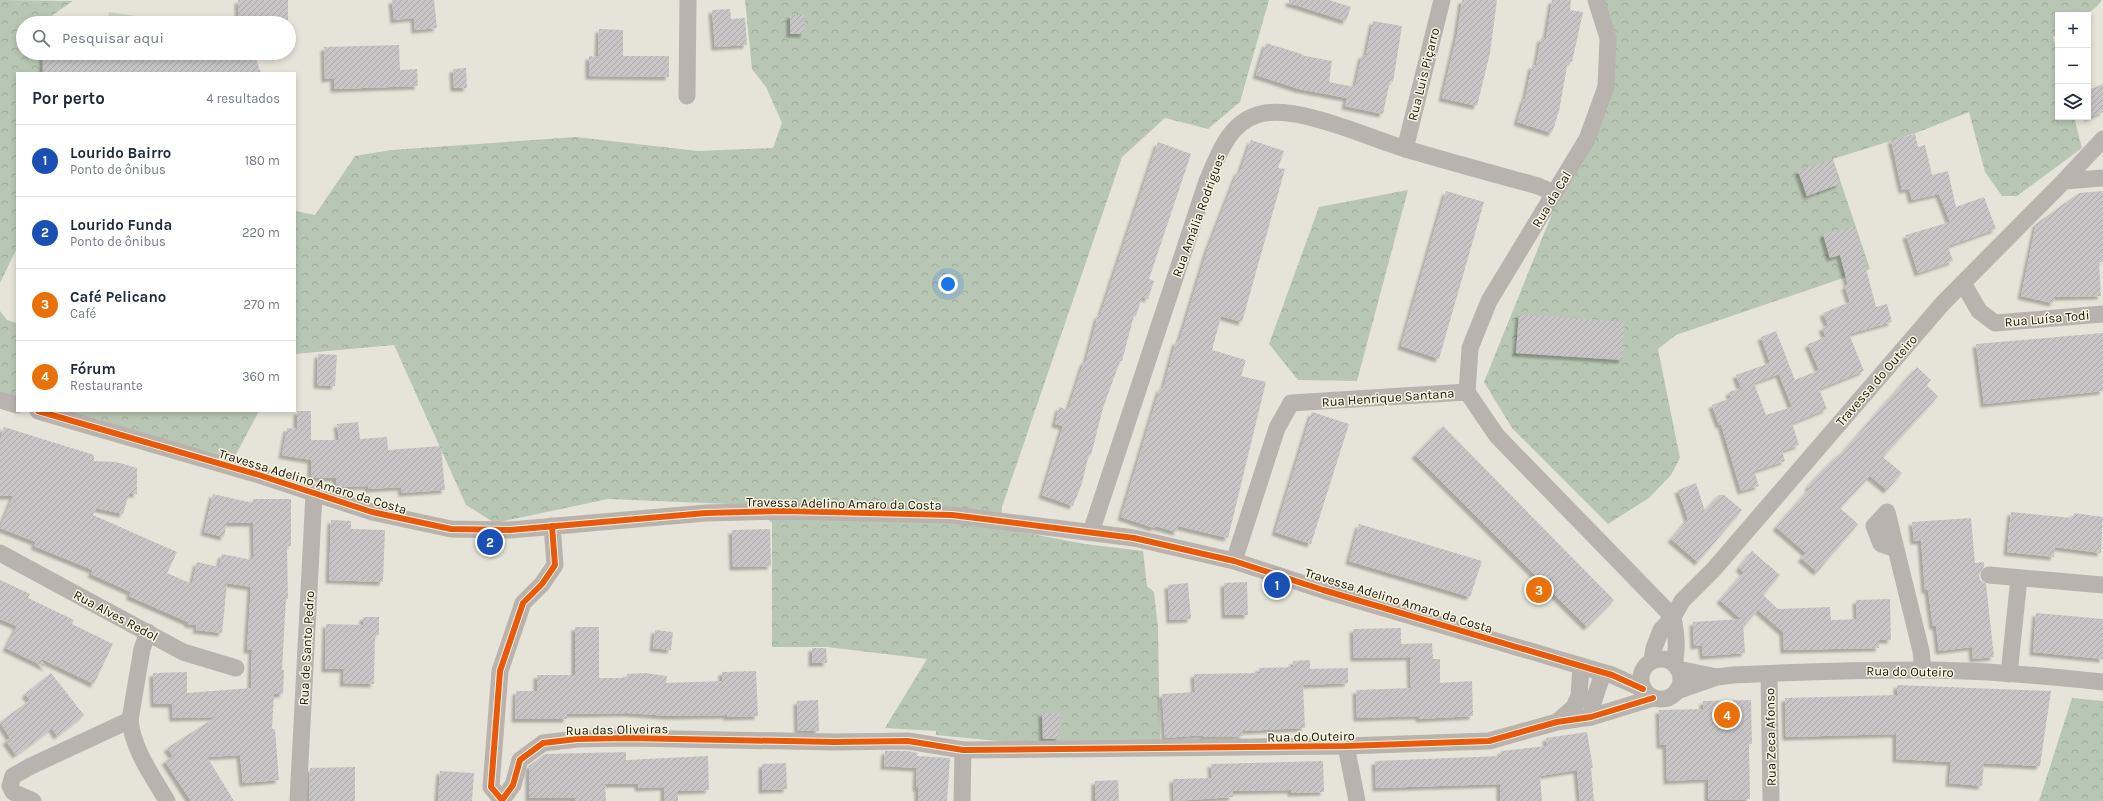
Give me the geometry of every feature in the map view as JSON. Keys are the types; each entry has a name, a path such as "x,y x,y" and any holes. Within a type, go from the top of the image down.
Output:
{"street":[{"path":"687,96 688,0"},
{"name":"Rua Luis Piçarro","path":"1405,149 1442,0"},
{"name":"Rua da Cal","path":"1468,392 1470,348 1489,301 1588,139 1606,87 1608,38 1596,0"},
{"name":"Rua Amália Rodrigues","path":"1091,532 1207,181 1224,143 1242,122 1257,114 1281,112 1302,115 1405,149 1538,186 1554,193"},
{"name":"Travessa do Outeiro","path":"1647,665 1661,630 1673,617 1682,601 1714,569 1938,309 2064,181 2103,139"},
{"path":"2064,181 2103,178"},
{"name":"Rua Luísa Todi","path":"1963,283 1979,311 1995,323 2103,314"},
{"name":"Rua Henrique Santana","path":"1234,561 1277,428 1291,403 1468,392 1497,436 1673,617"},
{"path":"0,400 16,405"},
{"name":"Travessa Adelino Amaro da Costa","path":"41,412 256,474 372,512 451,529 510,530 706,513 784,511 952,515 1134,538 1234,561 1324,590 1581,666 1607,674 1648,694"},
{"name":"Rua de Santo Pedro","path":"298,801 314,494"},
{"name":"Rua das Oliveiras","path":"552,526 555,565 542,584 523,603 500,671 491,786 502,801 513,785 520,760 543,743 577,739 627,738 834,742 908,741 963,750"},
{"path":"1896,549 1921,651 1923,670"},
{"name":"Rua Alves Redol","path":"0,553 183,652 236,668"},
{"path":"1989,575 2103,585"},
{"path":"2009,674 2019,578"},
{"path":"1673,617 1677,637 1676,667"},
{"path":"148,632 142,648 130,720 131,730 140,756 167,801"},
{"path":"1592,717 1592,706 1607,674 1666,659 1676,667 1681,678 1677,691 1666,698 1648,694 1640,683 1647,665"},
{"name":"Rua do Outeiro","path":"1557,722 1574,707 1579,696 1581,666"},
{"name":"Rua do Outeiro","path":"1676,667 1717,677"},
{"name":"Rua do Outeiro","path":"1677,691 1717,677 1769,674 1923,670 2009,674 2103,682"},
{"name":"Rua Zeca Afonso","path":"1769,674 1771,801"},
{"name":"Rua do Outeiro","path":"963,750 1346,746 1489,741 1557,722 1592,717 1648,694"},
{"path":"34,801 13,792 10,786 13,776 31,766 130,720"},
{"path":"1346,746 1357,801"},
{"path":"962,801 963,750"}],"green space":[{"path":"0,0 73,1 51,16 16,16 16,60 41,60 42,72 16,72 16,250 0,283"},
{"path":"745,0 1269,0 1240,102 1208,129 1165,118 1122,157 1002,507 1000,528 1085,544 1143,551 1147,586 1154,592 1158,628 1160,744 997,741 936,735 936,731 885,728 927,659 827,647 772,647 772,523 752,505 608,499 495,523 466,505 394,345 296,354 296,211 315,215 355,156 391,150 576,137 698,151 773,148 782,123 766,87 752,69"},
{"path":"1604,0 2102,0 2090,12 2055,12 2055,36 2053,37 2055,45 2055,120 2075,120 2082,148 2017,196 2002,196 1985,172 1969,112 1916,133 1833,159 1870,269 1676,335 1658,349 1680,458 1671,475 1649,498 1608,524 1512,428 1484,382 1558,199 1569,177 1610,45"},
{"path":"109,12 136,16 108,16"},
{"path":"1408,190 1357,381 1298,380 1269,344 1319,207"},
{"path":"0,311 7,320 16,323 16,401 0,397"},
{"path":"58,412 258,412 234,458"},
{"path":"2072,698 2103,701 2103,801 2039,801"}],"building":[{"path":"238,0 288,0 288,16 239,16"},
{"path":"392,0 434,0 437,28 415,30 414,18 394,20"},
{"path":"1289,0 1329,0 1351,7 1346,21 1289,3"},
{"path":"1462,0 1497,0 1490,53 1477,106 1442,98 1457,34"},
{"path":"1552,0 1571,0 1570,10 1583,12 1572,62 1568,61 1559,111 1552,133 1517,122 1525,99 1532,65 1536,66 1541,38 1546,38"},
{"path":"730,9 731,19 745,18 747,45 715,47 712,10"},
{"path":"790,15 804,15 804,34 790,34"},
{"path":"1373,21 1402,26 1393,82 1390,81 1383,114 1345,106 1347,98 1299,89 1256,75 1266,43 1302,54 1301,55 1332,61 1329,82 1355,87 1362,55 1366,55"},
{"path":"599,29 623,30 623,56 669,56 669,77 589,76 589,56 598,57"},
{"path":"399,45 400,70 417,69 418,86 334,89 334,78 325,79 324,47"},
{"path":"43,60 256,60 261,72 43,72"},
{"path":"466,68 467,88 454,88 453,69"},
{"path":"2103,84 2103,112 2091,117 2091,89"},
{"path":"1915,134 1918,147 1925,145 1932,175 1948,171 1956,207 1984,197 1996,229 1948,246 1953,261 1918,273 1906,235 1950,222 1939,194 1912,200 1909,189 1902,190 1891,140"},
{"path":"1251,140 1284,151 1278,168 1285,169 1242,322 1221,316 1212,350 1246,360 1241,376 1266,382 1228,538 1178,526 1177,532 1155,526 1154,528 1121,517 1160,388 1163,389 1176,341 1179,342 1208,248 1238,171 1240,172"},
{"path":"1158,142 1191,154 1149,279 1154,281 1148,299 1142,297 1136,316 1134,315 1122,361 1120,361 1103,408 1091,455 1089,454 1082,483 1073,506 1042,495 1063,426 1055,424 1059,407 1068,410 1084,361 1086,361 1098,315 1100,316"},
{"path":"1832,159 1840,184 1807,196 1798,171"},
{"path":"1446,191 1484,202 1439,359 1401,346"},
{"path":"2103,191 2103,262 2099,262 2101,296 2055,297 2053,303 2021,296 2036,224 2079,193"},
{"path":"1855,226 1876,307 1887,304 1892,322 1849,334 1864,371 1819,389 1827,409 1792,423 1799,445 1782,451 1785,461 1754,471 1759,486 1741,491 1721,424 1719,425 1712,405 1731,398 1729,392 1741,388 1736,375 1770,363 1761,337 1776,331 1795,380 1819,370 1808,344 1826,337 1822,328 1828,325 1823,313 1850,302 1845,286 1848,285 1840,255 1830,258 1823,234","holes":["1779,374 1792,407 1766,415 1754,383"]},
{"path":"1519,314 1625,322 1622,360 1516,353"},
{"path":"2103,333 2103,391 1984,404 1976,344"},
{"path":"318,354 337,355 335,386 317,385"},
{"path":"1917,367 1931,380 1926,385 1938,396 1883,457 1902,473 1887,490 1870,476 1840,508 1858,524 1817,572 1801,558 1806,553 1776,527 1810,488 1808,487 1817,476 1839,454 1840,455"},
{"path":"297,411 311,411 311,440 339,440 337,424 358,422 360,439 387,437 388,450 441,446 445,490 402,493 401,487 368,489 368,486 337,487 336,478 311,478 311,460 282,455 287,428 297,429"},
{"path":"1312,412 1349,424 1311,544 1275,532"},
{"path":"1443,426 1614,600 1587,627 1415,455"},
{"path":"4,427 94,455 94,461 116,462 137,468 137,494 129,494 123,514 96,508 93,515 177,552 167,573 192,584 197,562 219,567 222,554 252,560 252,556 254,556 253,523 227,523 224,537 204,532 213,494 253,503 253,499 291,499 291,546 287,546 288,599 286,599 282,670 284,670 283,694 274,694 272,729 275,729 279,780 243,783 240,755 207,757 234,801 191,801 165,761 173,756 167,748 216,717 173,718 172,704 154,704 153,673 187,672 187,693 251,688 252,650 247,650 251,587 227,583 222,633 196,630 197,625 188,624 188,622 129,596 131,592 91,574 93,570 34,546 36,542 0,528 13,496 0,496 0,442"},
{"path":"1696,483 1705,511 1719,495 1724,495 1742,510 1698,562 1671,539 1688,519 1678,490"},
{"path":"2011,512 2073,518 2074,513 2103,517 2101,553 2055,547 2054,557 2007,552"},
{"path":"1971,518 1975,563 1984,562 1984,566 1979,575 1980,580 1986,584 1994,657 1973,659 1972,647 1939,651 1936,626 1933,626 1928,590 1925,590 1921,541 1914,541 1912,522"},
{"path":"331,520 351,521 351,529 385,530 383,582 329,580"},
{"path":"1359,524 1482,561 1470,597 1349,561"},
{"path":"770,529 771,566 733,567 732,530"},
{"path":"1752,551 1780,575 1763,595 1778,609 1830,607 1831,620 1857,619 1856,600 1890,599 1891,640 1879,640 1879,648 1784,650 1783,632 1758,610 1746,624 1743,620 1745,653 1703,656 1702,645 1694,646 1693,622 1741,619 1720,600 1744,572 1739,568"},
{"path":"0,580 30,594 28,598 74,620 72,624 113,644 94,684 40,658 47,668 6,648 17,626 0,619"},
{"path":"1247,582 1248,615 1225,615 1224,583"},
{"path":"1188,583 1191,619 1170,620 1168,585"},
{"path":"2036,613 2103,619 2103,659 2033,652"},
{"path":"363,617 379,617 379,635 375,635 374,684 343,683 344,669 325,669 326,624 363,625"},
{"path":"575,627 599,627 599,678 627,678 627,674 645,673 667,676 666,683 722,681 722,672 756,671 758,716 669,716 628,713 567,714 567,719 515,719 516,691 537,691 537,675 575,675"},
{"path":"1401,628 1401,644 1432,643 1433,659 1440,659 1440,683 1472,681 1473,716 1419,719 1419,716 1357,718 1356,690 1411,688 1410,657 1354,658 1353,629"},
{"path":"655,630 673,632 671,650 653,648"},
{"path":"812,648 826,648 827,663 812,663"},
{"path":"1310,660 1310,669 1348,668 1348,683 1303,685 1305,728 1243,731 1243,736 1203,737 1203,735 1165,738 1162,694 1195,692 1194,674 1259,673 1259,668 1294,667 1293,661"},
{"path":"51,673 84,715 57,736 52,728 16,755 6,741 10,738 0,722 30,700 25,694"},
{"path":"1897,685 2051,691 2040,766 1984,763 1982,786 1949,783 1951,762 1896,759 1896,734 1786,737 1785,698 1897,695"},
{"path":"818,700 819,731 798,731 797,701"},
{"path":"1751,700 1752,744 1749,744 1750,799 1708,800 1708,779 1667,781 1666,745 1660,745 1659,710 1703,709 1703,701"},
{"path":"1042,713 1059,713 1059,739 1043,739"},
{"path":"1587,732 1593,768 1591,768 1594,801 1580,801 1577,770 1540,776 1542,801 1500,801 1500,784 1376,788 1375,761 1501,756 1501,751 1547,746 1546,738"},
{"path":"885,751 907,751 918,753 917,756 950,758 947,801 918,801 918,788 916,788 917,768 884,766"},
{"path":"626,752 626,760 708,756 709,790 678,791 678,801 664,801 664,787 638,788 638,784 605,784 606,801 575,801 575,798 529,798 529,766 545,754"},
{"path":"1323,761 1324,792 1291,793 1291,790 1232,791 1233,797 1174,801 1173,779 1212,778 1211,764"},
{"path":"786,763 787,789 762,790 762,764"},
{"path":"355,767 355,801 309,801 310,768"},
{"path":"440,771 474,773 472,801 438,801"},
{"path":"1118,780 1119,801 1095,801 1095,781"}],"cycle path":[{"path":"41,412 256,474 372,512 451,529 510,530 706,513 785,511 952,515 1134,538 1234,561 1323,590 1612,675 1643,689"},
{"path":"552,526 555,565 542,584 523,603 500,671 491,787 502,800 513,785 520,760 543,743 577,739 627,738 834,742 908,741 963,750 1346,746 1489,741 1557,722 1591,717 1653,698"}],"place":[{"name":"Lourido Funda","path":"490,542"},
{"name":"Lourido Bairro","path":"1277,585"},
{"name":"Café Pelicano","path":"1539,590"},
{"name":"Fórum","path":"1727,715"}]}
